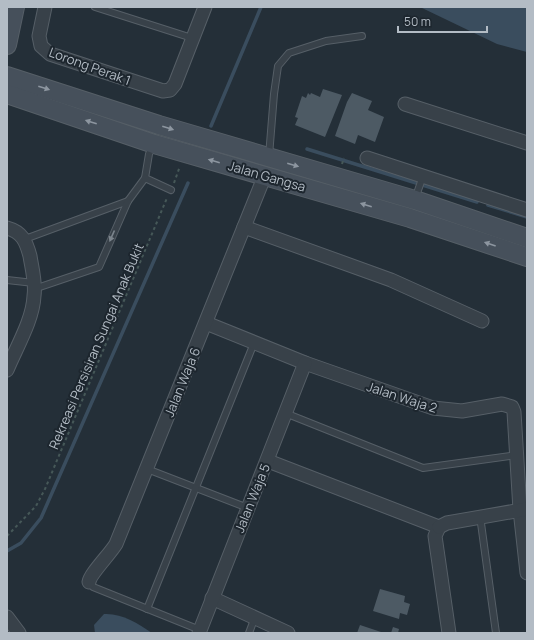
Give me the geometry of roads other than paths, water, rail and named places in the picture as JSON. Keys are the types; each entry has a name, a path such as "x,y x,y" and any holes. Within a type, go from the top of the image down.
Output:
{"main road":[{"path":"7,45 15,7"},
{"name":"Jalan Gangsa","path":"7,76 269,158 416,198 527,238"},
{"name":"Jalan Gangsa","path":"7,94 154,144 265,175 473,238 527,257"}],"street":[{"name":"Lorong Perak 1","path":"45,7 39,36 41,46 50,54 163,91 170,90 175,84 192,38"},
{"path":"192,38 205,7"},
{"path":"405,104 527,143"},
{"path":"366,158 422,178 527,210"},
{"name":"Jalan Waja 6","path":"89,582 89,576 102,563 116,544 148,469 265,175"},
{"path":"244,226 391,280 482,321"},
{"path":"7,228 17,230 24,239 34,286 32,309 7,370"},
{"name":"Jalan Waja 2","path":"206,323 305,363 433,408 462,411 502,404 512,407 514,412 523,509 527,573"},
{"name":"Jalan Waja 5","path":"199,632 268,461 305,363"},
{"path":"268,461 439,527"},
{"path":"449,633 435,536 439,527 447,523 523,509"},
{"path":"212,598 288,633"},
{"path":"7,616 20,633"}],"lane":[{"path":"95,7 192,38"},
{"path":"269,158 274,94 278,66 289,53 326,41 362,36"},
{"path":"7,280 34,286 98,267 128,201 145,178 149,154 154,144"},
{"path":"145,178 171,190"},
{"path":"416,198 422,178"},
{"path":"24,239 128,201"},
{"path":"147,609 254,343"},
{"path":"285,413 423,468 517,455"},
{"path":"148,469 249,508"},
{"path":"480,516 496,633"},
{"path":"89,582 93,587 199,632"},
{"path":"249,633 255,617"}],"water":[{"path":"420,7 527,7 527,52 497,44"},
{"path":"104,614 123,617 135,622 152,633 95,633 94,625"}],"waterway":[{"path":"211,126 261,7"},
{"path":"307,149 477,202"},
{"path":"7,551 21,543 41,518 188,183"},
{"path":"488,205 527,217"}]}
